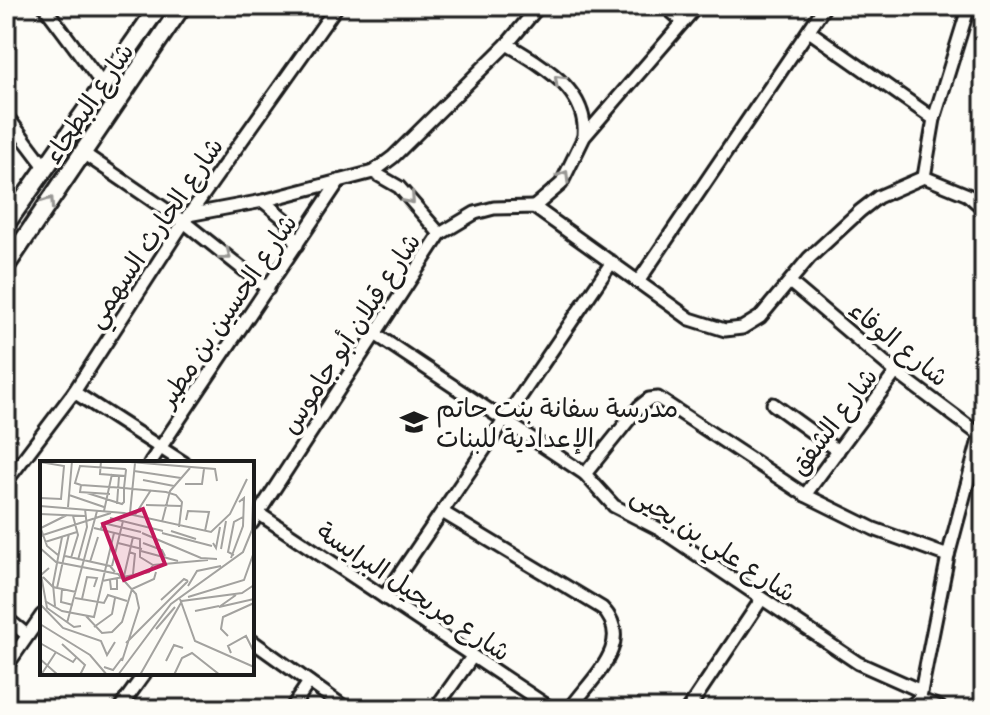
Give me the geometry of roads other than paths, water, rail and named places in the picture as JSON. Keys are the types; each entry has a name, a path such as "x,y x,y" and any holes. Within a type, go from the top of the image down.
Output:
{"street":[{"path":"44,6 103,85"},
{"name":"شارع البطحاء","path":"6,224 159,6"},
{"name":"شارع البطحاء","path":"9,256 182,6"},
{"name":"شارع الحارث السهمي","path":"6,482 74,392 186,219 337,6"},
{"path":"186,219 373,172 393,157 507,44 539,6"},
{"path":"665,6 683,22"},
{"path":"697,6 584,137 561,184 534,207 690,319 725,330 742,328 760,317 809,258 860,211 878,197 924,177 968,195 984,209"},
{"path":"638,282 825,6"},
{"path":"924,177 934,119 969,6"},
{"path":"809,31 934,119"},
{"path":"507,44 567,86 585,125 584,137"},
{"path":"6,115 46,168"},
{"path":"83,153 186,219 268,289"},
{"path":"373,172 399,187 440,234"},
{"name":"شارع الحسين بن مطير","path":"151,461 339,181"},
{"path":"263,201 286,220 297,245"},
{"name":"شارع قبلان أبو جاموس","path":"254,515 440,234 475,213 494,208 534,207"},
{"path":"384,597 612,262"},
{"name":"شارع الوفاء","path":"791,283 896,372 980,435"},
{"name":"شارع علي بن يحيى","path":"375,334 585,474 614,506 659,529 917,703"},
{"name":"شارع الشفق","path":"805,495 896,372"},
{"path":"74,392 181,461"},
{"path":"585,474 639,407 649,399 658,398 805,495 874,529 948,556"},
{"path":"773,404 838,451"},
{"path":"938,709 917,703 948,556 984,421"},
{"path":"444,513 602,608 613,619 617,630 615,643 570,709"},
{"name":"شارع مريحيل البرايسة","path":"254,515 552,709"},
{"path":"688,709 761,600"},
{"path":"6,618 27,635"},
{"path":"6,667 40,618"},
{"path":"254,642 347,709"},
{"path":"435,709 472,657"},
{"path":"119,709 144,675"},
{"path":"291,709 309,682"}],"place":[{"name":"مدرسة سفانة بنت حاتم الإعدادية للبنات","path":"414,422"}]}
